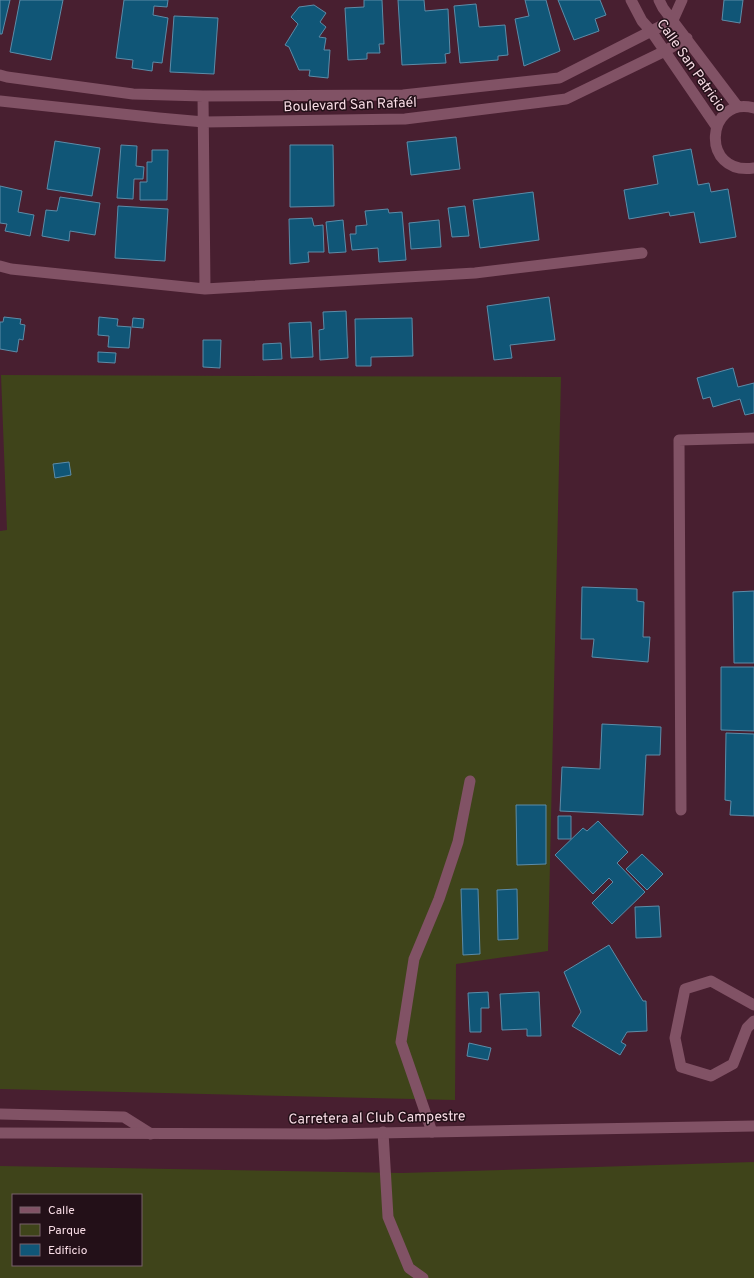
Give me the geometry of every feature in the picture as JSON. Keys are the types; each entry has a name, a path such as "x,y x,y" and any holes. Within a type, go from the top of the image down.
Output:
{"street":[{"name":"Calle San Patricio","path":"631,0 642,21 651,31 716,126"},
{"name":"Calle San Patricio","path":"659,0 738,107"},
{"path":"673,20 682,0"},
{"name":"Boulevard San Rafaél","path":"0,75 7,78 133,94 203,96 403,95 559,78 673,20"},
{"name":"Boulevard San Rafaél","path":"0,101 204,122 405,119 566,99 665,51 687,38"},
{"path":"203,96 205,289"},
{"path":"754,108 748,106 738,107 729,111 721,118 716,126 714,136 715,145 719,154 726,162 734,167 744,169 754,168"},
{"path":"0,266 11,269 205,289 475,273 642,253"},
{"path":"681,810 679,440 754,438"},
{"path":"432,1132 401,1042 414,960 439,899 458,842 470,781"},
{"path":"754,1005 711,981 685,989 675,1038 681,1067 711,1076 733,1064 747,1028 754,1021"},
{"path":"0,1114 124,1117 151,1134"},
{"name":"Carretera al Club Campestre","path":"0,1134 326,1134 754,1126"},
{"path":"382,1132 388,1217 408,1268 423,1278"}],"green space":[{"path":"1,375 561,377 548,951 456,964 455,1100 0,1089 0,531 7,530"},
{"path":"754,1162 754,1278 0,1278 0,1166 402,1173"}],"building":[{"path":"0,0 10,0 2,34 0,34"},
{"path":"20,0 63,0 51,60 10,52"},
{"path":"124,0 168,0 167,7 154,6 153,15 168,18 162,63 153,62 152,71 132,68 133,60 116,58"},
{"path":"364,0 382,0 384,44 379,44 380,53 367,53 367,59 348,60 345,8 364,7"},
{"path":"398,0 424,0 425,11 448,9 450,53 445,54 446,63 402,65"},
{"path":"525,0 546,0 560,51 524,66 515,19 529,16"},
{"path":"558,0 600,0 606,15 595,19 599,31 574,40"},
{"path":"724,0 743,0 740,23 722,20"},
{"path":"476,4 479,27 505,25 508,55 498,56 498,60 460,63 454,6"},
{"path":"314,5 326,13 320,22 326,27 319,37 326,38 324,50 330,50 328,78 309,76 310,70 299,70 289,47 285,45 298,24 291,17 299,7"},
{"path":"174,16 218,18 214,74 170,72"},
{"path":"456,137 460,169 411,175 407,142"},
{"path":"55,141 100,148 92,196 47,189"},
{"path":"121,145 137,146 136,166 144,167 143,179 134,179 133,199 117,198"},
{"path":"290,145 333,145 334,206 290,207"},
{"path":"691,149 698,185 709,183 711,192 728,189 736,237 700,243 694,212 670,216 669,212 629,219 624,190 658,184 653,156"},
{"path":"152,150 168,150 167,200 140,200 140,182 147,182 147,162 152,162"},
{"path":"0,186 22,191 18,212 34,215 30,236 5,231 7,224 0,223"},
{"path":"533,192 539,240 480,248 473,200"},
{"path":"60,197 100,203 95,235 70,231 69,241 42,236 46,210 57,211"},
{"path":"118,206 168,209 165,261 115,258"},
{"path":"465,206 469,236 452,237 448,208"},
{"path":"388,209 389,213 402,212 406,260 379,262 378,248 352,250 350,234 356,234 356,226 367,225 365,211"},
{"path":"312,218 314,226 323,225 324,252 308,252 309,262 290,264 289,219"},
{"path":"343,220 346,252 329,253 326,222"},
{"path":"439,220 441,247 411,249 409,223"},
{"path":"549,297 555,340 510,345 512,358 494,360 487,306"},
{"path":"346,311 348,358 320,360 319,330 324,329 323,312"},
{"path":"4,317 21,319 20,324 25,325 23,340 19,339 17,352 0,349 0,322 3,322"},
{"path":"99,317 118,319 117,326 131,327 129,348 108,347 109,336 98,335"},
{"path":"133,318 144,319 143,328 132,327"},
{"path":"412,318 413,356 371,357 371,366 356,366 355,319"},
{"path":"311,322 313,357 291,358 289,323"},
{"path":"203,340 221,340 220,368 203,367"},
{"path":"281,343 282,359 263,360 263,344"},
{"path":"98,352 116,353 115,363 98,362"},
{"path":"733,368 738,387 754,383 754,413 745,415 740,399 713,407 710,397 703,399 697,378"},
{"path":"69,462 71,475 55,478 53,464"},
{"path":"582,587 637,589 637,601 644,602 643,637 650,637 648,662 592,657 594,639 581,639"},
{"path":"754,591 754,663 734,663 733,592"},
{"path":"721,667 754,667 754,731 721,730"},
{"path":"602,724 661,727 660,755 646,755 643,815 560,811 562,767 600,769"},
{"path":"726,733 754,734 754,816 730,815 731,801 725,800"},
{"path":"516,805 546,805 546,864 517,865"},
{"path":"558,816 571,816 571,839 558,839"},
{"path":"598,821 628,852 617,863 645,892 612,924 592,903 613,882 609,878 593,894 555,855 583,828 587,831"},
{"path":"642,854 663,874 647,890 626,869"},
{"path":"461,889 478,889 480,954 463,955"},
{"path":"517,889 518,939 498,940 497,890"},
{"path":"659,906 661,937 636,938 635,907"},
{"path":"609,945 643,1001 646,1001 647,1031 627,1032 621,1042 626,1045 620,1055 572,1026 581,1012 564,972"},
{"path":"488,992 489,1008 481,1008 481,1032 470,1032 468,993"},
{"path":"539,992 541,1036 527,1036 527,1029 502,1030 500,994"},
{"path":"469,1043 491,1048 488,1060 467,1056"}]}
